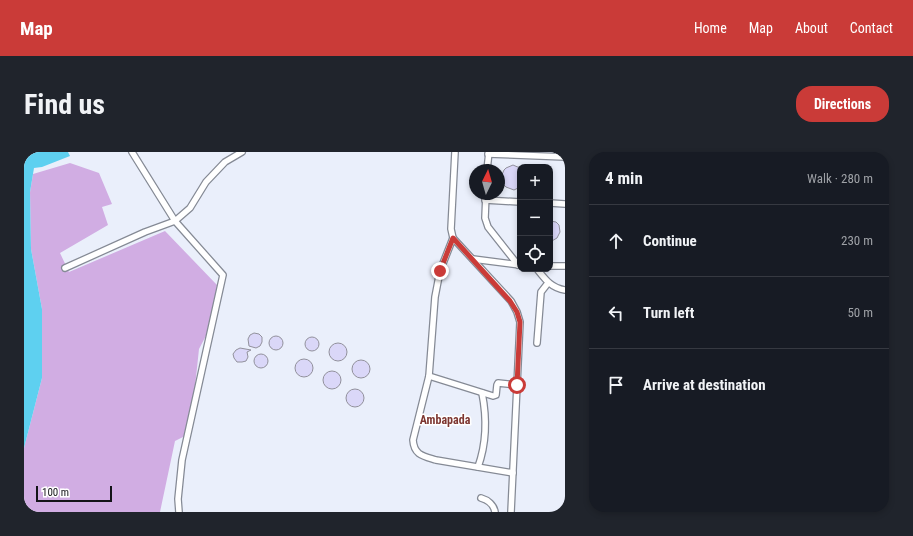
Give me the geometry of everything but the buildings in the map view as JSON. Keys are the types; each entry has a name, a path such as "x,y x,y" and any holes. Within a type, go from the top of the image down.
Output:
{"street":[{"path":"132,152 175,221 223,275 182,460 178,499 179,512"},
{"path":"65,268 145,232 175,221 190,208 206,182 225,162 242,152"},
{"path":"455,152 451,229 453,238 510,301 517,312 520,322 511,512"},
{"path":"487,164 488,153 565,157"},
{"path":"486,200 485,218 488,227 517,263"},
{"path":"505,200 517,202"},
{"path":"553,203 565,204"},
{"path":"453,238 440,271 434,297 429,376 413,440 414,447 416,451 423,456 430,458 514,473"},
{"path":"473,259 517,265"},
{"path":"553,266 565,266"},
{"path":"539,272 548,283 555,288 565,290"},
{"path":"537,343 541,292 548,283"},
{"path":"429,376 495,396 498,383 517,385"},
{"path":"478,466 485,443 486,424 482,393"},
{"path":"481,498 487,500 494,507 496,512"}],"shaded area":[{"path":"70,163 99,173 112,204 102,207 108,225 60,253 69,272 165,231 217,285 210,328 199,349 194,396 185,436 175,441 160,512 24,512 24,448 42,378 42,309 31,249 30,192 33,174"}],"water":[{"path":"24,152 68,152 70,156 42,167 34,168 30,192 31,249 42,309 42,378 24,448"}],"district":[{"name":"Ambapada","path":"445,420"}],"route":[{"path":"440,271 453,238 510,301 517,312 520,322 517,385"}]}
